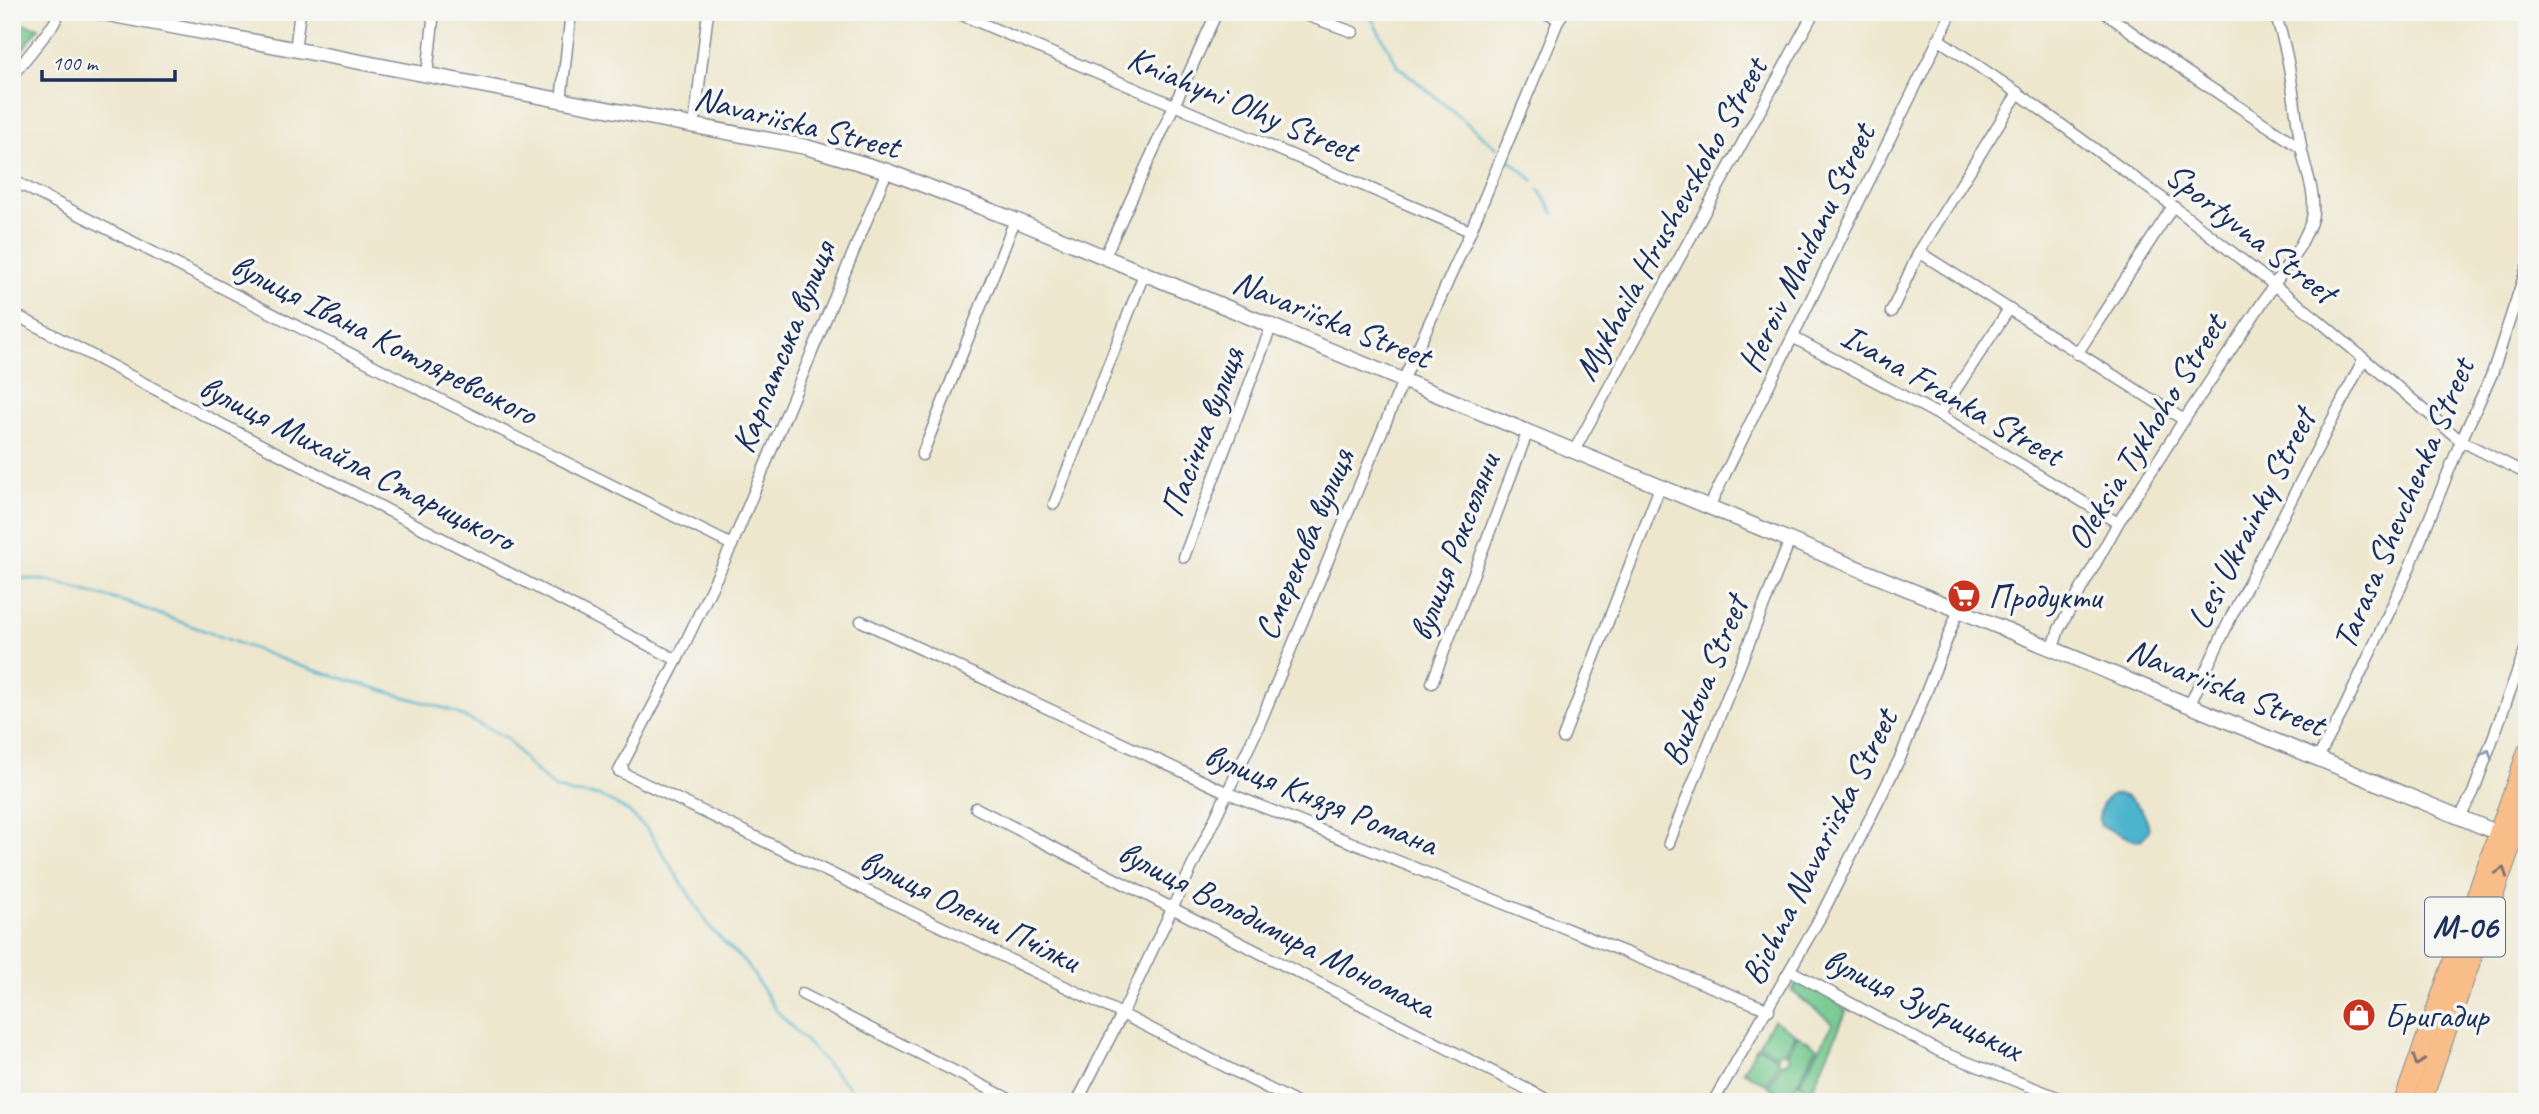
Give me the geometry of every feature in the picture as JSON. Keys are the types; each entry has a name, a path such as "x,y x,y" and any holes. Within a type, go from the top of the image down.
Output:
{"highway":[{"name":"М-06","path":"2403,1102 2527,751"},
{"name":"М-06","path":"2422,1102 2527,801"}],"street":[{"path":"12,76 53,25 60,12"},
{"name":"Navariiska Street","path":"98,12 159,19 295,50 806,147 887,171 1015,220 2498,833"},
{"path":"295,50 300,12"},
{"path":"427,75 434,12"},
{"path":"561,101 571,12"},
{"path":"694,127 708,12"},
{"name":"Kniahyni Olhy Street","path":"955,12 1470,231"},
{"path":"1104,258 1217,12"},
{"path":"1297,12 1353,32"},
{"path":"1542,12 1561,15"},
{"name":"Mykhaila Hrushevskoho Street","path":"1574,451 1814,12"},
{"name":"Heroiv Maidanu Street","path":"1709,508 1952,12"},
{"path":"2104,12 2185,71 2301,148"},
{"name":"Oleksia Tykhoho Street","path":"2053,648 2059,629 2118,523 2300,246 2313,219 2314,207 2301,148 2293,86 2281,30 2274,12"},
{"name":"Смерекова вулиця","path":"1077,1102 1122,1014 1257,730 1403,381 1561,15"},
{"name":"Sportyvna Street","path":"1938,39 2018,93 2173,206 2316,318 2461,441 2527,474"},
{"path":"1892,312 1919,251 2018,93"},
{"name":"Карпатська вулиця","path":"621,770 732,545 887,171"},
{"name":"вулиця Івана Котляревського","path":"12,180 732,545"},
{"path":"2077,354 2173,206"},
{"path":"922,455 1015,220"},
{"path":"1919,251 2184,420"},
{"name":"Tarasa Shevchenka Street","path":"2318,758 2344,709 2400,588 2491,374 2527,267"},
{"path":"1054,504 1144,274"},
{"path":"1939,415 2009,309"},
{"name":"вулиця Михайла Старицького","path":"12,313 677,660"},
{"name":"Пасічна вулиця","path":"1184,557 1272,327"},
{"name":"Ivana Franka Street","path":"1794,338 1939,415 2118,523"},
{"name":"Lesi Ukrainky Street","path":"2190,704 2232,615 2363,360"},
{"name":"вулиця Роксоляни","path":"1432,682 1528,431"},
{"path":"1563,738 1660,487"},
{"name":"Buzkova Street","path":"1670,843 1790,540"},
{"name":"Bichna Navariiska Street","path":"1713,1102 1822,916 1901,756 1959,609"},
{"name":"вулиця Князя Романа","path":"860,621 1228,793 1769,1010"},
{"path":"2460,817 2473,793 2527,645"},
{"name":"вулиця Олени Пчілки","path":"621,770 1122,1014 1295,1102"},
{"name":"вулиця Володимира Мономаха","path":"976,808 1552,1102"},
{"name":"вулиця Зубрицьких","path":"1791,971 1941,1052 2070,1102"},
{"path":"802,994 1015,1102"}],"green space":[{"path":"12,21 39,28 12,63"},
{"path":"1799,979 1839,1003 1846,1012 1812,1090 1799,1084 1833,1024 1792,991"},
{"path":"1773,1020 1796,1034 1785,1052 1778,1055 1759,1044"},
{"path":"1798,1035 1817,1047 1787,1102 1774,1102 1780,1093 1768,1086 1781,1064 1790,1058 1787,1054"},
{"path":"1757,1046 1777,1057 1779,1062 1766,1084 1743,1071"}],"water":[{"path":"2113,794 2132,800 2142,811 2149,830 2142,839 2136,841 2101,826 2101,808"}],"waterway":[{"path":"1368,12 1398,66 1497,148"},
{"path":"1506,157 1533,180"},
{"path":"1539,190 1554,214"},
{"path":"12,577 49,581 132,604 300,666 450,710 507,738 530,766 555,788 600,796 626,810 648,830 711,929 748,966 775,1009 863,1102"}],"place":[{"name":"Продукти","path":"1964,596"},
{"name":"Бригадир","path":"2359,1015"}]}
